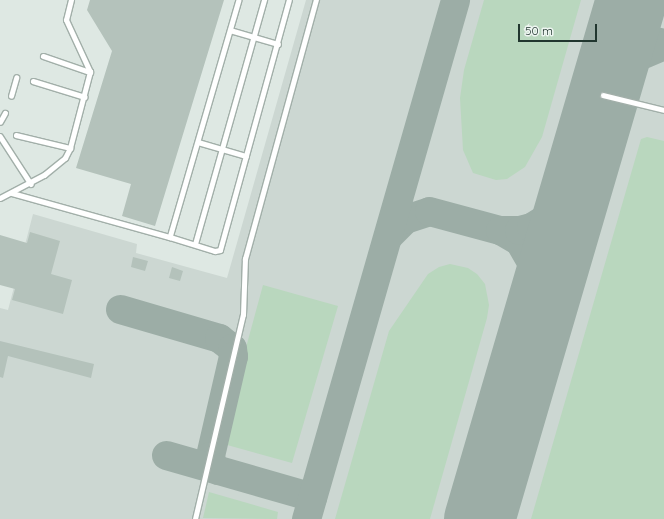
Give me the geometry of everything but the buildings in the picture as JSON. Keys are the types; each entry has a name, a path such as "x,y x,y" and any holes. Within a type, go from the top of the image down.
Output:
{"lane":[{"path":"0,198 31,184 54,167 70,148 85,97 90,72 66,20 71,0"},
{"path":"170,237 239,0"},
{"path":"195,244 264,0"},
{"path":"12,193 195,244 214,251 220,250 289,0"},
{"path":"195,519 243,315 245,259 316,0"},
{"path":"230,30 278,44"},
{"path":"43,56 90,72"},
{"path":"11,96 16,78"},
{"path":"33,81 85,97"},
{"path":"603,95 664,110"},
{"path":"0,122 4,113"},
{"path":"16,135 70,148"},
{"path":"0,136 31,184"},
{"path":"198,142 246,156"}],"shaded area":[{"path":"306,0 664,0 664,519 0,519 0,308 8,310 33,214 137,244 136,253 227,278"}],"green space":[{"path":"484,0 581,0 542,137 525,167 507,179 496,180 473,173 463,150 460,98 464,70"},
{"path":"647,137 664,141 664,519 531,519 641,139"},
{"path":"450,264 468,268 477,274 485,284 489,305 487,318 430,519 335,519 389,331 428,274 439,267"},
{"path":"263,285 338,306 292,463 220,443"},
{"path":"209,492 278,512 277,519 203,518"}],"taxiway":[{"path":"306,519 455,0"},
{"path":"631,0 631,14 637,29 650,40 664,43"},
{"path":"603,95 614,75 629,60 664,45"},
{"path":"388,236 405,219 429,211 500,230 519,230 531,227 552,214 560,206 582,170"},
{"path":"500,230 519,241 536,271 540,297 539,318"},
{"path":"120,309 219,338 232,348 233,356 210,456 212,466 218,470"},
{"path":"166,455 312,497"}],"runway":[{"path":"479,519 631,0"}]}
